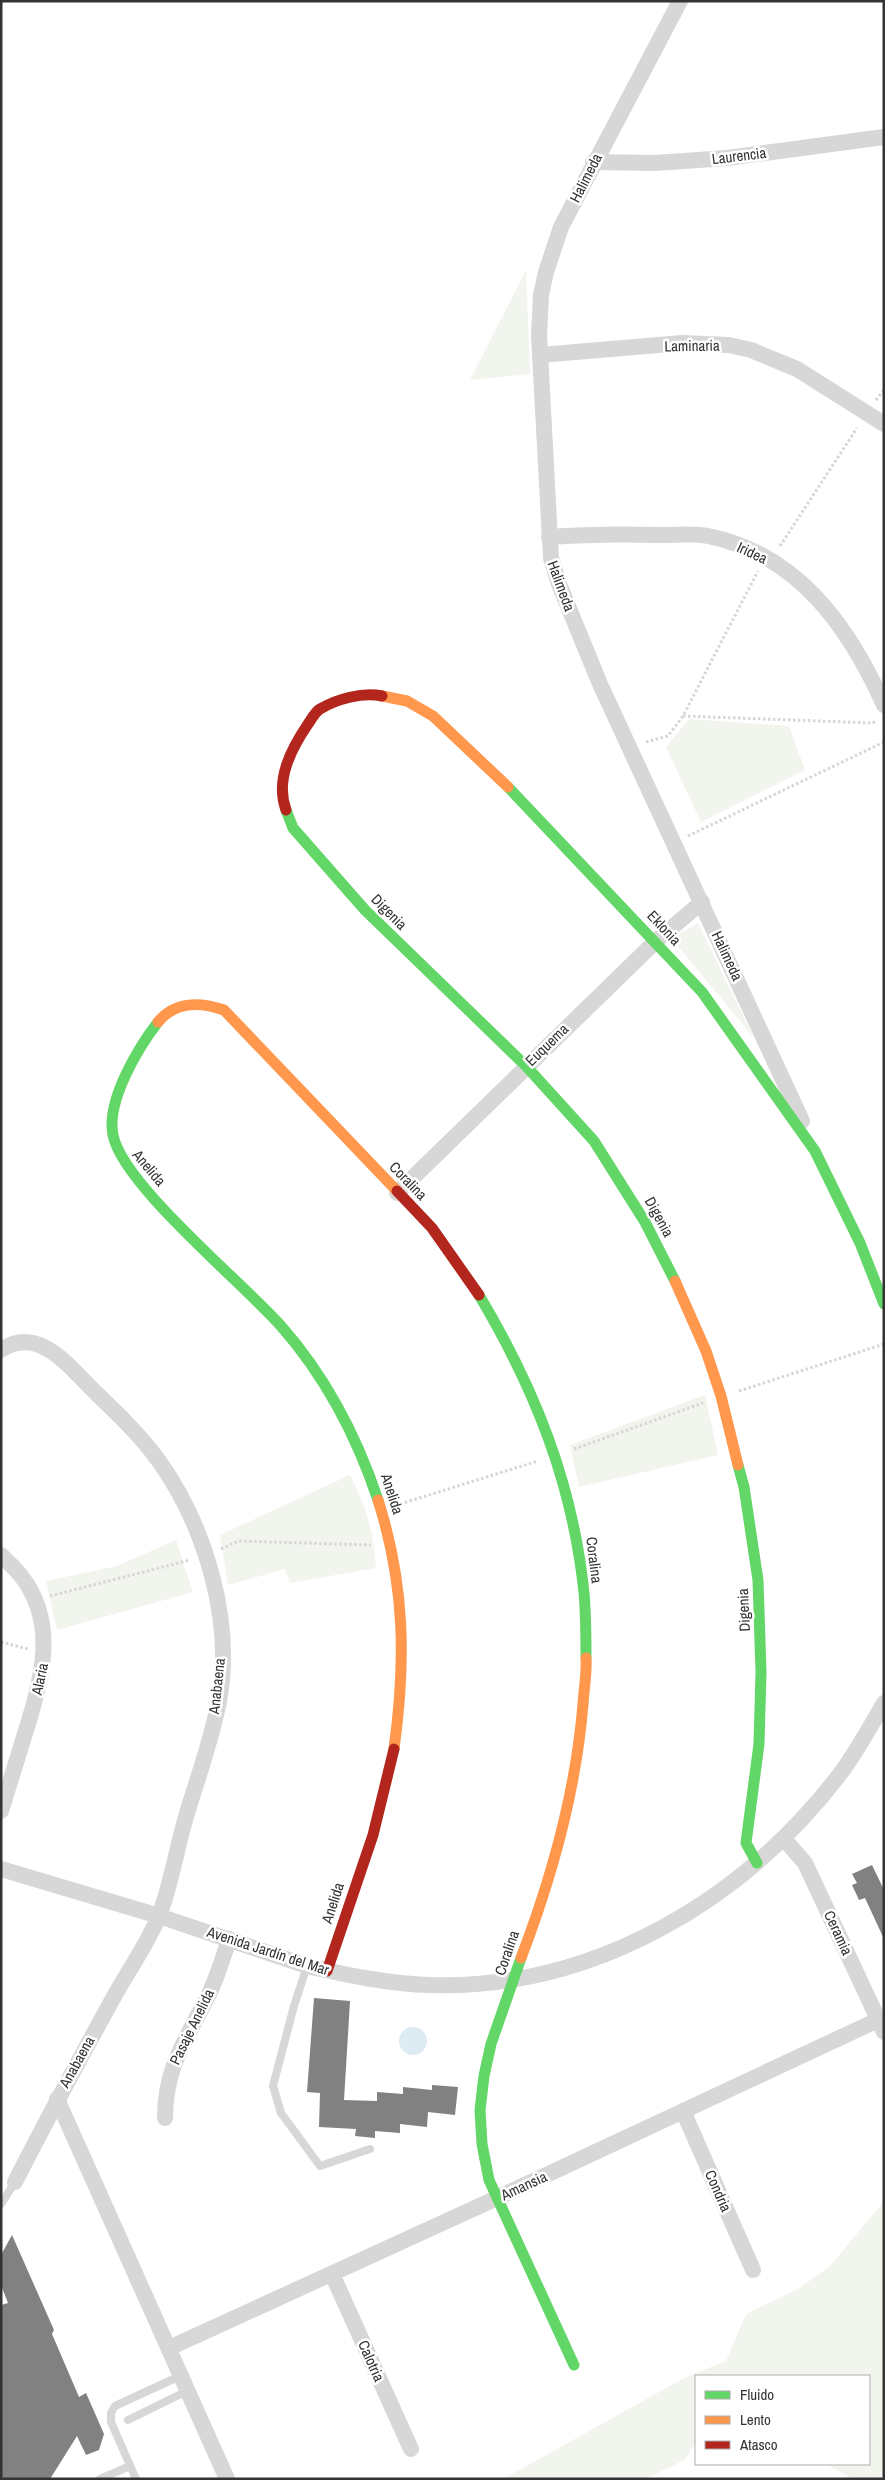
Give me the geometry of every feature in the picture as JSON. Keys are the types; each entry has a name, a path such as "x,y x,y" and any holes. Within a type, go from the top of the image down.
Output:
{"street":[{"name":"Halimeda","path":"680,1 593,162 561,227 546,272 539,315 550,558 559,584 628,746 675,842 781,1072 815,1151"},
{"name":"Laurencia","path":"593,162 655,163 727,158 884,137"},
{"name":"Laminaria","path":"540,354 682,343 728,345 751,350 796,370 884,424"},
{"name":"Iridea","path":"548,538 582,534 706,535 750,550 790,574 824,604 853,642 881,711"},
{"name":"Eklonia","path":"318,710 348,698 378,695 407,701 433,716 506,785 656,941 702,992 815,1151 860,1244 884,1304"},
{"name":"Digenia","path":"318,710 296,742 286,765 283,778 284,804 293,828 365,910 526,1066 594,1141 646,1222 688,1307 721,1396 744,1487 758,1580 761,1672 759,1744 746,1842 757,1863"},
{"name":"Euquema","path":"397,1193 656,941 702,902"},
{"name":"Coralina","path":"114,1105 136,1058 155,1024 161,1018 178,1007 189,1004 213,1006 224,1010 432,1228 483,1298 525,1374 556,1455 573,1522 581,1571 586,1650 581,1730 567,1808 537,1914 495,2032 479,2101 480,2141 489,2180 574,2365"},
{"name":"Anelida","path":"114,1105 111,1118 113,1137 125,1165 170,1215 260,1303 305,1356 342,1414 371,1477 382,1510 395,1564 402,1620 402,1696 387,1780 327,1971"},
{"name":"Anabaena","path":"1,1350 14,1344 25,1342 46,1347 131,1427 173,1483 197,1531 206,1556 219,1612 221,1660 219,1699 204,1760 159,1916 57,2099 15,2182"},
{"name":"Alaria","path":"1,1555 22,1577 35,1600 44,1633 45,1654 40,1684 1,1811"},
{"name":"Avenida Jardín del Mar","path":"1,1869 159,1916 327,1971 430,1986 475,1984 514,1979 550,1972 592,1960 639,1941 694,1910 757,1863 784,1839 840,1774 862,1743 884,1703"},
{"name":"Ceramia","path":"784,1839 805,1863 881,2026"},
{"name":"Pasaje Anelida","path":"165,2118 165,2101 172,2066 187,2031 213,1985 229,1938"},
{"name":"Amansia","path":"168,2348 683,2112 881,2026"},
{"name":"Anabaena","path":"57,2099 227,2479"},
{"name":"Condria","path":"683,2112 753,2270"},
{"name":"Calotria","path":"332,2274 411,2449"}],"lane":[{"path":"307,1966 294,2006 274,2086 281,2113 320,2166 370,2149"},
{"path":"1,2204 15,2182"},
{"path":"128,2420 184,2384"},
{"path":"136,2479 111,2422 111,2412 115,2406 184,2384"},
{"path":"100,2479 130,2466"}],"path":[{"path":"628,746 668,736 683,716 873,723 881,711"},
{"path":"675,842 884,742"},
{"path":"382,1510 556,1455"},
{"path":"1,1642 45,1654"}],"shaded area":[{"path":"526,270 530,374 470,380"},
{"path":"689,719 789,726 805,770 701,822 666,747"},
{"path":"698,923 754,1038 672,939"},
{"path":"705,1395 718,1455 579,1487 570,1445"},
{"path":"350,1475 361,1497 368,1520 376,1568 290,1583 285,1569 228,1585 220,1535"},
{"path":"176,1540 193,1592 57,1630 46,1581 117,1566"},
{"path":"413,2027 423,2031 427,2041 423,2051 413,2055 403,2051 399,2041 403,2031"},
{"path":"884,2201 884,2474 881,2479 853,2479 828,2465 870,2465 870,2375 695,2375 695,2444 685,2460 645,2479 503,2479 686,2377 726,2361 746,2314 798,2289 830,2266"}],"building":[{"path":"872,1865 884,1890 884,1939 865,1898 859,1900 852,1885 857,1883 852,1874"},
{"path":"314,1998 350,2001 344,2100 377,2101 377,2092 403,2094 403,2087 432,2090 432,2085 458,2087 455,2115 428,2112 427,2127 400,2124 400,2133 375,2131 375,2138 355,2136 356,2129 319,2127 320,2093 307,2092"},
{"path":"12,2235 54,2330 52,2334 79,2397 86,2393 104,2434 99,2450 86,2455 77,2436 50,2479 1,2479 1,2305 8,2303 1,2285 1,2255"}],"traffic: fast":[{"path":"508,787 702,992 815,1151 860,1243 884,1304"},
{"path":"286,810 293,828 365,910 526,1066 594,1141 645,1222 675,1281"},
{"path":"158,1022 125,1075 114,1107 113,1135 121,1156 160,1206 263,1307 312,1365 350,1430 378,1500"},
{"path":"479,1295 499,1330 534,1402 561,1476 579,1553 585,1601 586,1658"},
{"path":"738,1465 744,1487 758,1580 761,1672 759,1744 746,1843 757,1863"},
{"path":"521,1958 491,2044 484,2076 480,2110 482,2144 489,2180 574,2365"}],"traffic: slow":[{"path":"382,696 407,701 433,716 508,787"},
{"path":"158,1022 172,1010 189,1005 215,1007 224,1010 397,1191"},
{"path":"675,1281 706,1351 721,1396 738,1465"},
{"path":"378,1500 394,1562 401,1623 400,1685 394,1749"},
{"path":"521,1958 552,1865 575,1769 580,1737 586,1658"}],"traffic: jam":[{"path":"286,810 282,787 286,765 296,744 316,712 327,705 350,697 382,696"},
{"path":"397,1191 432,1228 479,1295"},
{"path":"327,1971 373,1835 394,1749"}]}
